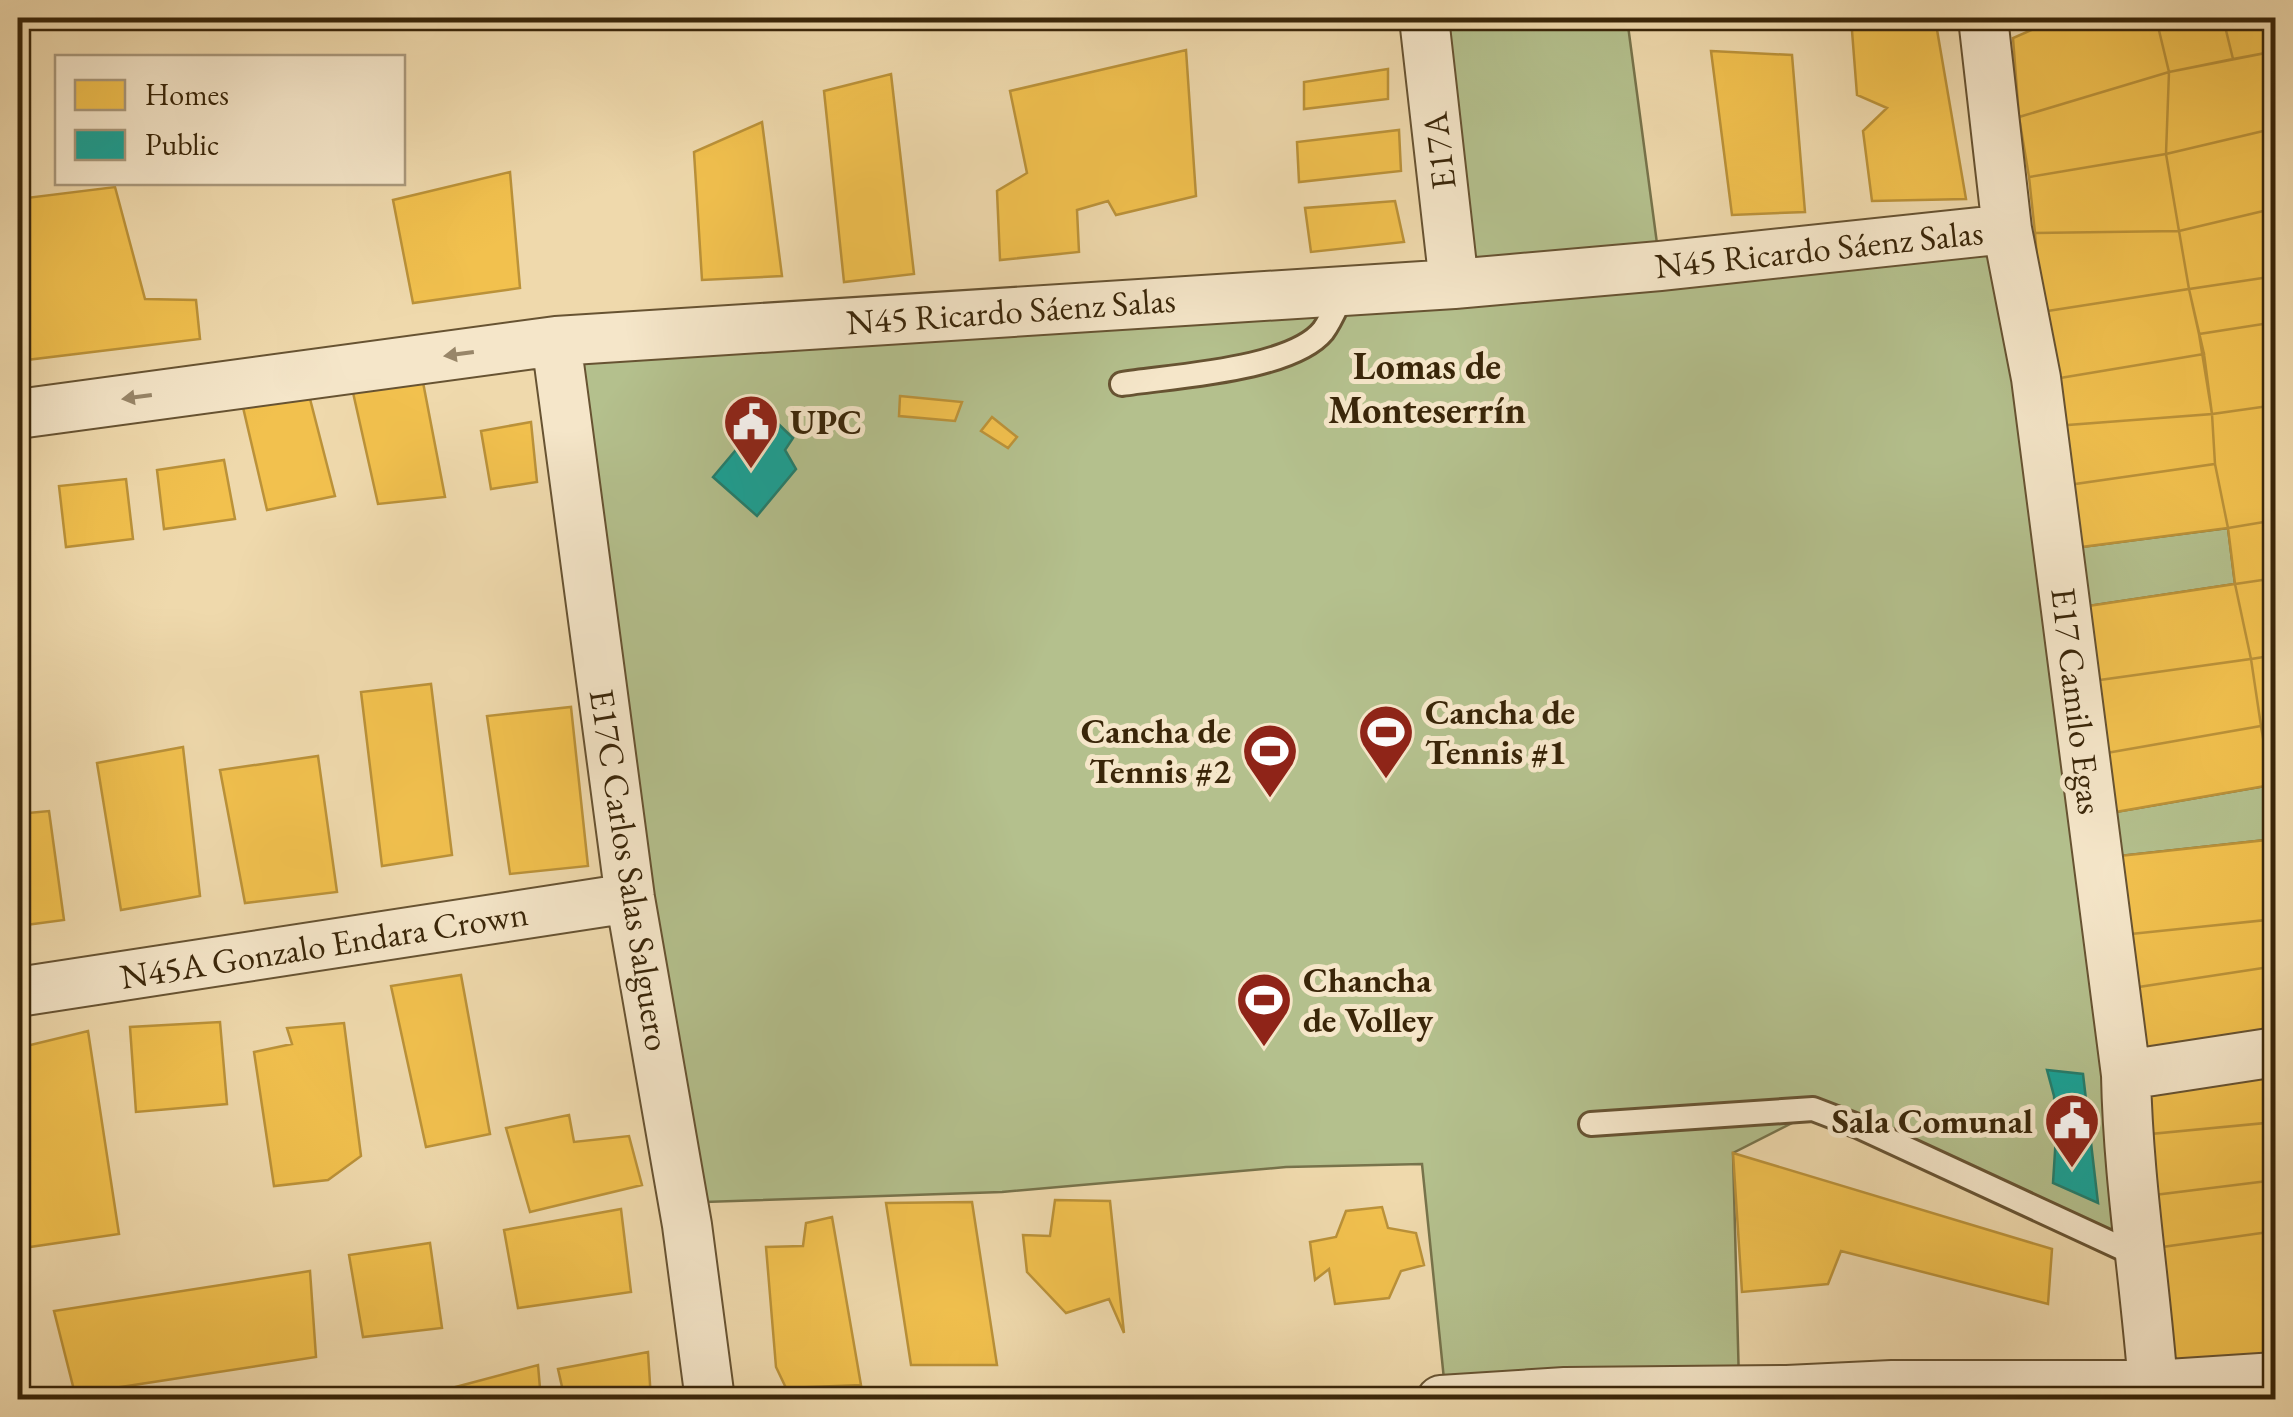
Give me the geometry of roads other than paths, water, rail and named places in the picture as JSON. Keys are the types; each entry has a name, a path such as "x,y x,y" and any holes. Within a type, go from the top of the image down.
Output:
{"street":[{"name":"E17A","path":"1424,18 1454,284"},
{"name":"E17 Camilo Egas","path":"1982,18 2008,229 2036,378 2126,1074 2127,1139 2153,1384"},
{"name":"N45 Ricardo Sáenz Salas","path":"18,414 556,340 1454,284 2008,229"},
{"name":"E17C Carlos Salas Salguero","path":"556,340 630,898 687,1225 710,1400"},
{"name":"N45A Gonzalo Endara Crown","path":"18,992 630,898"},
{"path":"2126,1074 2276,1052"},
{"path":"1441,1400 1565,1392 2256,1385"}],"lane":[{"path":"1122,384 1274,360 1300,350 1323,330 1345,290"},
{"path":"1592,1124 1812,1109 2142,1256"}],"place":[{"name":"UPC","path":"751,471"},
{"name":"Cancha de Tennis #1","path":"1386,781"},
{"name":"Cancha de Tennis #2","path":"1270,800"},
{"name":"Chancha de Volley","path":"1264,1049"},
{"name":"Sala Comunal","path":"2072,1170"}],"district":[{"name":"Lomas de Monteserrín","path":"1427,388"}]}
